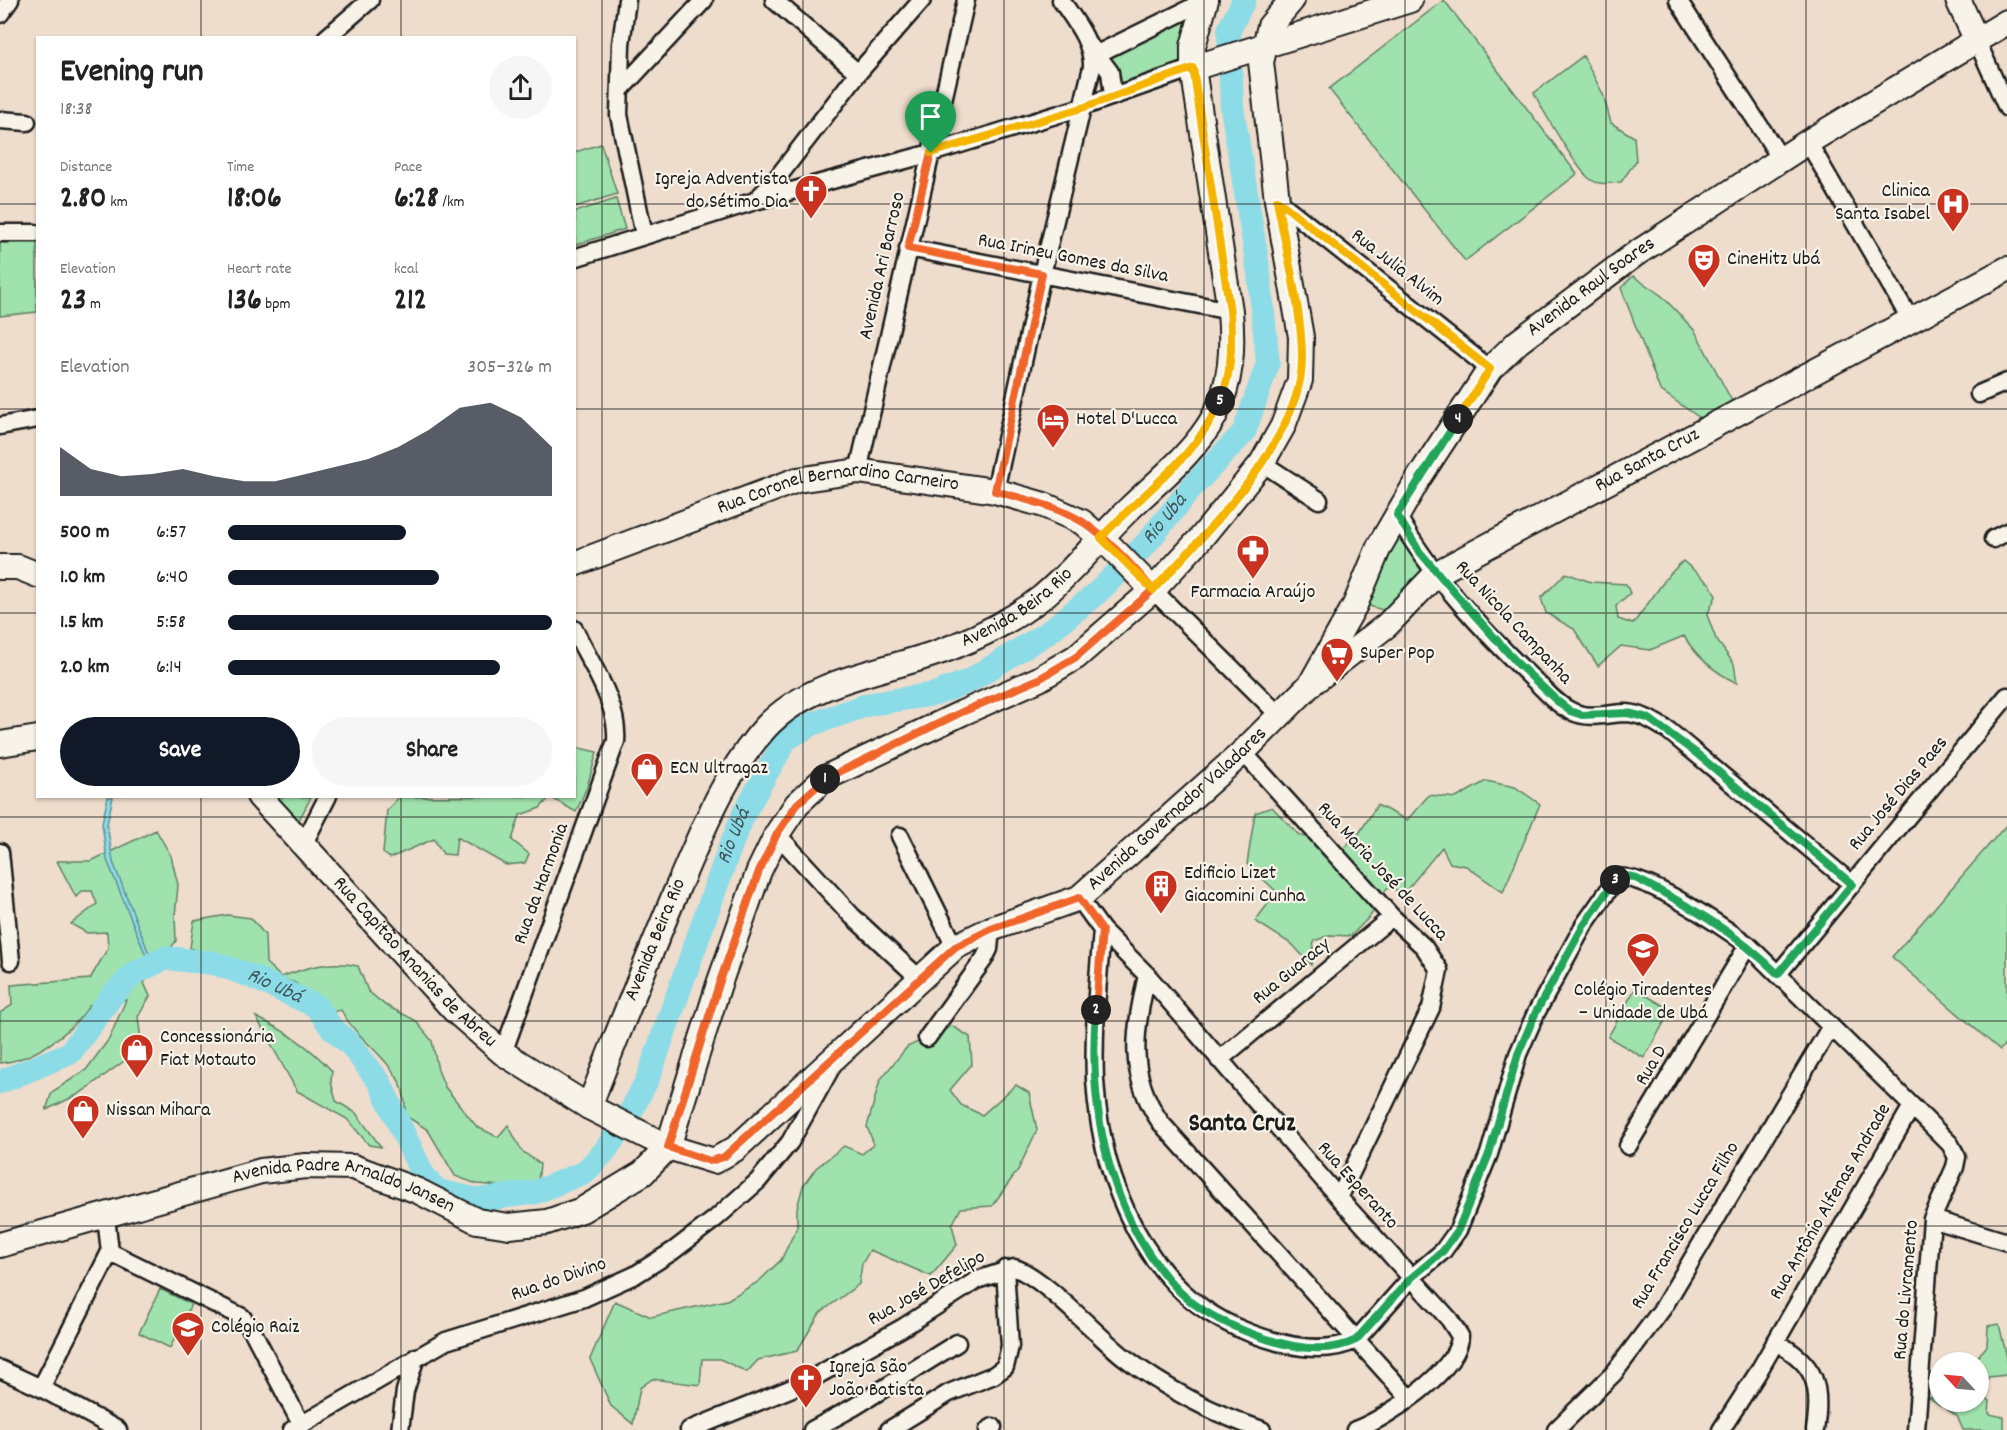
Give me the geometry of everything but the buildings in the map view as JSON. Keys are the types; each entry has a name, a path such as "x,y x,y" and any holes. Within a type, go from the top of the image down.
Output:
{"main road":[{"name":"Avenida Beira Rio","path":"596,1110 640,977 714,806 735,767 768,725 796,703 832,685 953,647 999,625 1040,599 1107,543 1191,448 1214,417 1228,382 1233,349 1230,311 1193,68 1193,46 1206,0"},
{"path":"663,1144 759,871 777,834 797,804 825,778 962,712 1039,679 1076,657 1148,585 1202,538 1262,463 1283,426 1300,380 1301,337 1277,200 1255,51 1270,26 1292,0"},
{"path":"1193,68 1255,51 1410,0"},
{"path":"1958,0 1977,41"},
{"name":"Avenida Raul Soares","path":"1311,684 1355,605 1379,547 1397,515 1490,369 1518,342 1634,255 1808,142 2007,22"},
{"name":"Rua Santa Cruz","path":"1311,684 1387,625 1437,573 2007,269"},
{"name":"Rua Coronel Bernardino Carneiro","path":"576,563 765,490 796,480 858,471 995,491 1044,505 1072,517 1107,543 1148,585"},
{"path":"0,567 18,567 36,574"},
{"path":"1355,605 1368,620 1387,625"},
{"name":"Avenida Governador Valadares","path":"663,1144 710,1161 719,1160 735,1149 955,947 991,929 1079,898 1243,752 1311,684"},
{"path":"0,744 36,738"},
{"name":"Rua Capitão Ananias de Abreu","path":"261,798 454,1010 503,1053 596,1110 663,1144"},
{"name":"Avenida Padre Arnaldo Jansen","path":"0,1245 106,1217 261,1171 306,1166 352,1167 418,1191 477,1221 509,1226 547,1222 582,1210 626,1185 643,1173 663,1144"}],"street":[{"path":"0,14 10,0"},
{"path":"328,36 370,0"},
{"path":"627,0 621,44 619,115 644,235"},
{"path":"620,90 704,0"},
{"path":"774,0 858,73"},
{"path":"755,201 774,182 858,73 922,0"},
{"name":"Avenida Ari Barroso","path":"858,471 966,0"},
{"path":"1061,0 1093,51 1110,72 1113,94"},
{"path":"1093,51 1206,0"},
{"path":"1678,0 1781,159"},
{"path":"1977,41 2007,108"},
{"path":"995,491 1042,274 1091,77 1093,51"},
{"path":"576,257 755,201 931,153 1082,108 1113,94 1193,68"},
{"path":"0,120 27,122"},
{"path":"1808,142 1910,319"},
{"name":"Rua Julia Alvim","path":"1277,200 1490,369"},
{"path":"0,233 36,233"},
{"name":"Rua Irineu Gomes da Silva","path":"908,248 1230,311"},
{"path":"1979,394 2007,382"},
{"path":"0,426 36,419"},
{"path":"1262,463 1319,500"},
{"name":"Rua Nicola Campanha","path":"1397,515 1408,535 1437,573 1490,634 1556,700 1570,711 1582,715 1628,713 1648,718 1696,753 1852,884"},
{"path":"1148,585 1280,716"},
{"name":"Rua da Harmonia","path":"503,1053 616,741 617,729 610,704 576,633"},
{"name":"Rua José Dias Paes","path":"1778,974 2007,696"},
{"name":"Rua Maria José de Lucca","path":"1243,752 1392,917 1433,959 1439,970 1438,985 1420,1033 1339,1198"},
{"path":"303,845 327,798"},
{"path":"777,834 852,916 920,979"},
{"path":"900,836 955,947"},
{"path":"0,852 11,961"},
{"name":"Rua Antônio Alfenas Andrade","path":"1411,1278 1443,1251 1458,1230 1489,1154 1518,1054 1536,1012 1584,925 1617,878 1625,876 1644,882 1720,925 1748,945 1912,1106 1775,1342 1721,1430"},
{"name":"Rua Esperanto","path":"1079,898 1102,930 1147,975 1339,1198 1449,1319 1460,1336 1456,1353 1409,1398"},
{"name":"Rua Guaracy","path":"1219,1060 1392,917"},
{"path":"927,1038 984,959 989,950 991,929"},
{"path":"1102,930 1095,1030 1095,1082 1111,1175 1127,1215 1151,1256 1180,1292 1211,1316 1238,1329 1269,1340 1314,1347 1345,1345 1356,1340 1411,1278"},
{"name":"Rua D","path":"1628,1146 1748,945"},
{"path":"1147,975 1137,1027 1136,1053 1138,1078 1145,1101 1168,1131 1409,1398 1369,1425 1355,1430"},
{"name":"Rua Francisco Lucca Filho","path":"1556,1430 1614,1373 1658,1315 1831,1026"},
{"name":"Rua do Divino","path":"297,1427 446,1341 584,1298 635,1275 673,1251 715,1219 758,1181 790,1142 837,1056"},
{"name":"Rua do Livramento","path":"1912,1106 1950,1144 1957,1157 1955,1167 1932,1220 1916,1430"},
{"path":"41,1388 110,1252 106,1217"},
{"path":"1932,1220 2007,1242"},
{"path":"110,1252 242,1317 253,1332 297,1427"},
{"path":"889,1430 949,1394 1000,1372 1009,1357 1010,1346 1005,1269"},
{"name":"Rua José Defelipo","path":"689,1430 768,1399 838,1366 978,1280 1005,1269 1023,1270 1034,1277 1123,1356 1162,1384 1232,1419 1262,1430"},
{"path":"1775,1342 1799,1357 1811,1370 1817,1384 1815,1430"},
{"path":"812,1430 854,1407 957,1343"},
{"path":"400,1430 405,1391 416,1357"},
{"path":"0,1369 41,1388 118,1430"}],"green space":[{"path":"1444,0 1577,174 1465,261 1329,89"},
{"path":"1185,14 1184,62 1122,86 1105,56"},
{"path":"1583,56 1603,94 1611,123 1634,137 1636,161 1621,182 1597,183 1584,173 1560,139 1534,93"},
{"path":"601,144 617,194 576,207 576,152"},
{"path":"616,199 625,229 576,245 576,212"},
{"path":"36,240 36,312 0,316 0,242"},
{"path":"1633,276 1662,296 1695,331 1734,405 1700,418 1660,390 1621,288"},
{"path":"1394,525 1433,571 1389,612 1363,604"},
{"path":"1683,561 1710,584 1716,596 1707,615 1716,639 1734,664 1737,683 1707,664 1684,636 1650,650 1621,646 1598,666 1574,629 1546,613 1541,598 1566,573 1591,582 1626,584 1630,593 1616,606 1618,619 1633,624 1668,576"},
{"path":"576,747 597,752 587,787 576,812 552,798 576,798"},
{"path":"1486,781 1515,787 1540,804 1503,892 1466,866 1450,863 1442,847 1405,892 1387,888 1371,915 1351,936 1330,935 1314,941 1311,965 1293,945 1255,921 1277,892 1247,864 1255,813 1272,807 1299,835 1342,850 1360,832 1377,805 1407,820 1429,795 1456,798"},
{"path":"274,798 310,798 298,822"},
{"path":"398,798 549,798 540,808 520,815 512,840 529,854 525,863 506,865 457,837 455,855 443,854 434,839 390,858 383,853 387,810"},
{"path":"2007,824 2007,1042 2000,1050 1892,957"},
{"path":"156,830 171,856 178,885 175,916 176,941 144,983 150,996 138,1017 142,1048 79,1094 46,1110 52,1092 86,1070 109,1039 126,1000 90,1005 73,1025 51,1043 26,1057 0,1063 0,1013 12,1005 11,985 90,979 108,948 107,932 87,933 71,924 97,904 92,891 82,891 76,897 57,861 91,861"},
{"path":"227,915 251,918 265,935 266,963 281,977 319,966 348,964 358,966 368,991 385,1005 415,1020 432,1041 438,1070 445,1087 477,1127 498,1137 508,1125 522,1151 540,1164 538,1182 501,1186 477,1184 455,1176 428,1130 406,1116 403,1091 397,1077 355,1030 341,1010 331,1012 295,983 190,948 194,921"},
{"path":"1635,989 1671,1010 1644,1058 1608,1037"},
{"path":"256,1017 297,1040 332,1071 331,1082 336,1101 356,1113 381,1147 369,1145 347,1119 297,1091"},
{"path":"952,1026 970,1037 972,1064 950,1090 961,1105 982,1115 1016,1085 1029,1093 1037,1130 1018,1170 992,1206 961,1208 952,1225 957,1245 931,1276 870,1250 862,1264 859,1284 820,1313 797,1351 758,1360 747,1372 720,1359 702,1359 700,1385 652,1379 640,1388 633,1424 611,1406 590,1359 615,1301 651,1317 727,1300 758,1282 781,1260 797,1227 797,1208 803,1186 816,1168 844,1146 862,1154 874,1144 867,1127 880,1080 907,1047"},
{"path":"160,1289 191,1304 170,1348 139,1333"},
{"path":"1999,1324 2007,1358 2007,1375 1989,1377 1989,1352 1982,1352 1987,1346 1988,1326"},
{"path":"1989,1400 1990,1401 1989,1414 2004,1417 2004,1430 1963,1430 1957,1416 1951,1412 1989,1412"}],"water":[{"path":"108,798 113,798 107,824 113,862 152,961 149,963 107,860 102,823"}],"waterway":[{"name":"Rio Ubá","path":"0,1082 70,1053 111,997 133,974 165,958 214,963 248,975 316,1006 331,1027 351,1045 380,1083 423,1175 437,1191 479,1200 536,1192 585,1172 605,1151 629,1115 648,1078 729,850 745,811 786,739 812,724 870,704 935,694 969,681 1047,633 1097,593 1145,545 1192,487 1244,432 1268,363 1259,274 1232,107 1229,30 1244,0"}],"place":[{"name":"Igreja Adventista do Sétimo Dia","path":"811,220"},
{"name":"Clinica Santa Isabel","path":"1953,233"},
{"name":"CineHitz Ubá","path":"1704,289"},
{"name":"Hotel D'Lucca","path":"1053,449"},
{"name":"Farmacia Araújo","path":"1253,580"},
{"name":"Super Pop","path":"1337,683"},
{"name":"ECN Ultragaz","path":"647,798"},
{"name":"Edificio Lizet Giacomini Cunha","path":"1161,915"},
{"name":"Colégio Tiradentes – Unidade de Ubá","path":"1643,978"},
{"name":"Concessionária Fiat Motauto","path":"137,1079"},
{"name":"Nissan Mihara","path":"83,1140"},
{"name":"Colégio Raiz","path":"188,1357"},
{"name":"Igreja São João Batista","path":"806,1409"}],"district":[{"name":"Santa Cruz","path":"1242,1124"}],"route":[{"path":"931,153 908,248 1042,274 995,491 1044,505 1082,522 1111,547 1153,590 1076,657 1039,679 962,712 825,778 797,804 777,834 759,871 719,984 668,1147 695,1154 710,1161 724,1157 955,947 991,929 1079,898 1102,930 1095,1020 1095,1082 1102,1133 1111,1175 1127,1215 1151,1256 1180,1292 1211,1316 1238,1329 1269,1340 1294,1345 1324,1348 1345,1345 1356,1340 1411,1278 1443,1251 1458,1230 1489,1154 1518,1054 1536,1012 1584,925 1617,878 1633,877 1644,882 1720,925 1748,945 1778,974 1852,884 1669,731 1648,718 1628,713 1600,716 1582,715 1570,711 1519,665 1437,573 1419,551 1397,515 1490,369 1277,200 1301,337 1300,380 1283,426 1262,463 1202,538 1153,590 1147,582 1111,547 1101,538 1191,448 1214,417 1228,382 1233,349 1230,311 1193,68 1113,94 1082,108 931,153"}]}
